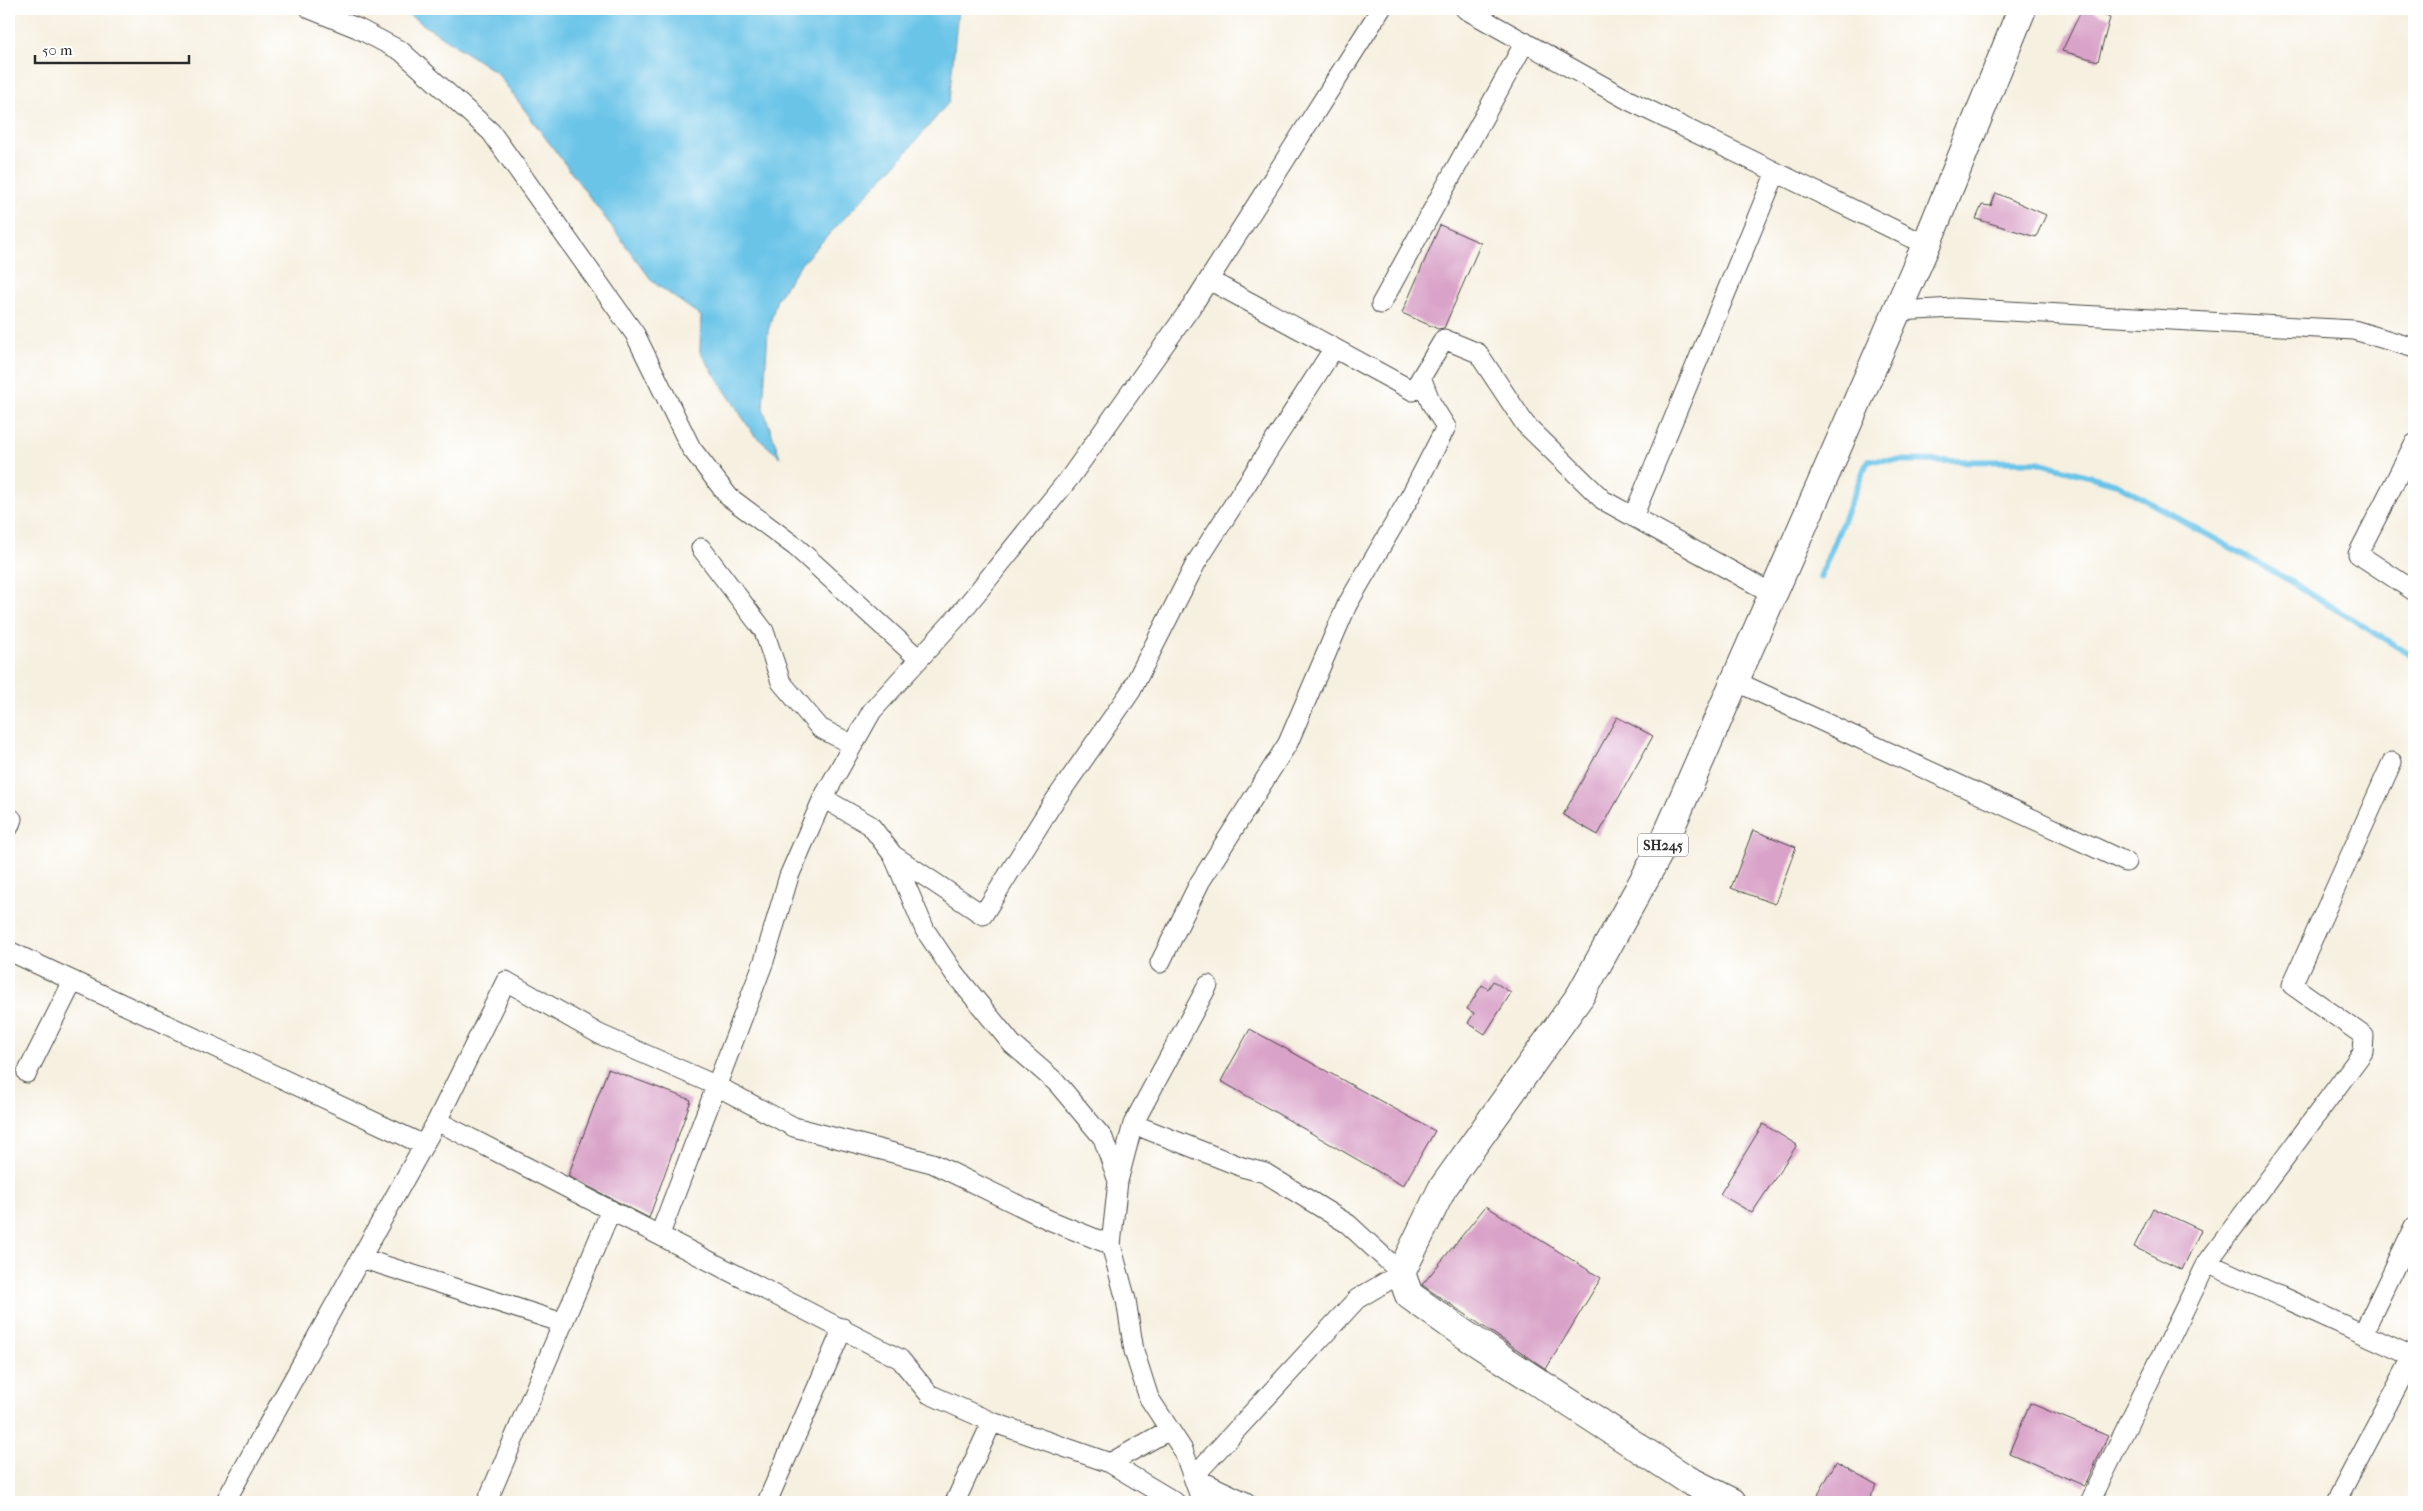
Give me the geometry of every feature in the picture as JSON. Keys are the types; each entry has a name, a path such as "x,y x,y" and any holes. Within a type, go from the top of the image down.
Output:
{"main road":[{"name":"SH245","path":"1401,1273 1442,1189 1580,996 1662,847 1926,245 2022,9"},
{"path":"1401,1273 1408,1295 1461,1332 1688,1480 1732,1502"}],"street":[{"path":"310,9 357,28 401,51 491,132 634,334 691,448 729,497 796,547 919,659"},
{"path":"660,1234 764,960 789,876 823,798 872,710 958,614 1071,476 1209,280 1382,9"},
{"path":"1465,9 1630,101 1926,245"},
{"path":"1381,304 1525,42"},
{"path":"1633,517 1776,172"},
{"path":"1209,280 1413,391 1444,339 1478,353 1525,424 1603,500 1773,594"},
{"path":"1897,311 1955,308 2354,330 2414,348"},
{"path":"893,855 983,915 1051,806 1131,691 1196,563 1334,348"},
{"path":"1160,963 1200,882 1288,743 1348,605 1411,495 1446,427 1431,403 1421,377"},
{"path":"2414,444 2358,554 2414,591"},
{"path":"701,548 764,631 781,682 820,728 853,745"},
{"path":"1735,681 2126,862"},
{"path":"2090,1502 2207,1263 2363,1052 2364,1036 2292,985 2392,762"},
{"path":"823,798 870,825 893,855 925,930 954,973 1012,1044 1056,1083 1104,1138 1118,1181"},
{"path":"9,951 424,1145"},
{"path":"27,1074 73,981"},
{"path":"225,1502 437,1121 506,981 599,1034 715,1085 794,1127 932,1162 1049,1220 1111,1245"},
{"path":"1202,1502 1183,1450 1149,1398 1134,1351 1126,1300 1111,1245 1118,1181 1133,1124 1208,985"},
{"path":"437,1121 900,1358 929,1394 992,1422 1110,1463 1175,1502"},
{"path":"1133,1124 1242,1167 1265,1174 1348,1224 1401,1273 1357,1300 1193,1478"},
{"path":"487,1502 612,1210"},
{"path":"2363,1333 2414,1227"},
{"path":"361,1258 564,1323"},
{"path":"2207,1263 2414,1356 2336,1502"},
{"path":"767,1502 843,1328"},
{"path":"955,1502 992,1422"},
{"path":"1110,1463 1169,1430"},
{"path":"1193,1478 1246,1502"}],"water":[{"path":"400,9 958,9 949,102 903,156 800,265 777,299 768,331 763,408 780,457 754,435 700,352 701,316 653,282 497,73"}],"building":[{"path":"2082,9 2088,9 2110,18 2098,61 2062,51"},
{"path":"1996,193 2046,215 2036,237 1976,219 1982,205 1991,206"},
{"path":"1440,225 1481,243 1444,328 1438,329 1402,313"},
{"path":"1617,717 1653,736 1598,835 1563,815"},
{"path":"1753,830 1796,847 1775,904 1731,888"},
{"path":"1493,981 1511,993 1485,1034 1468,1023 1474,1013 1467,1009 1482,985 1488,989"},
{"path":"1250,1029 1435,1131 1403,1186 1221,1081"},
{"path":"608,1069 691,1100 649,1218 568,1176"},
{"path":"1763,1124 1797,1145 1752,1213 1720,1194"},
{"path":"1486,1206 1601,1278 1546,1369 1422,1285"},
{"path":"2153,1208 2201,1230 2182,1270 2134,1247"},
{"path":"2030,1403 2108,1436 2085,1486 2009,1453"},
{"path":"1836,1462 1877,1485 1868,1502 1814,1502"}],"waterway":[{"path":"1820,577 1868,460 2037,462 2117,484 2283,577 2414,657"}]}
